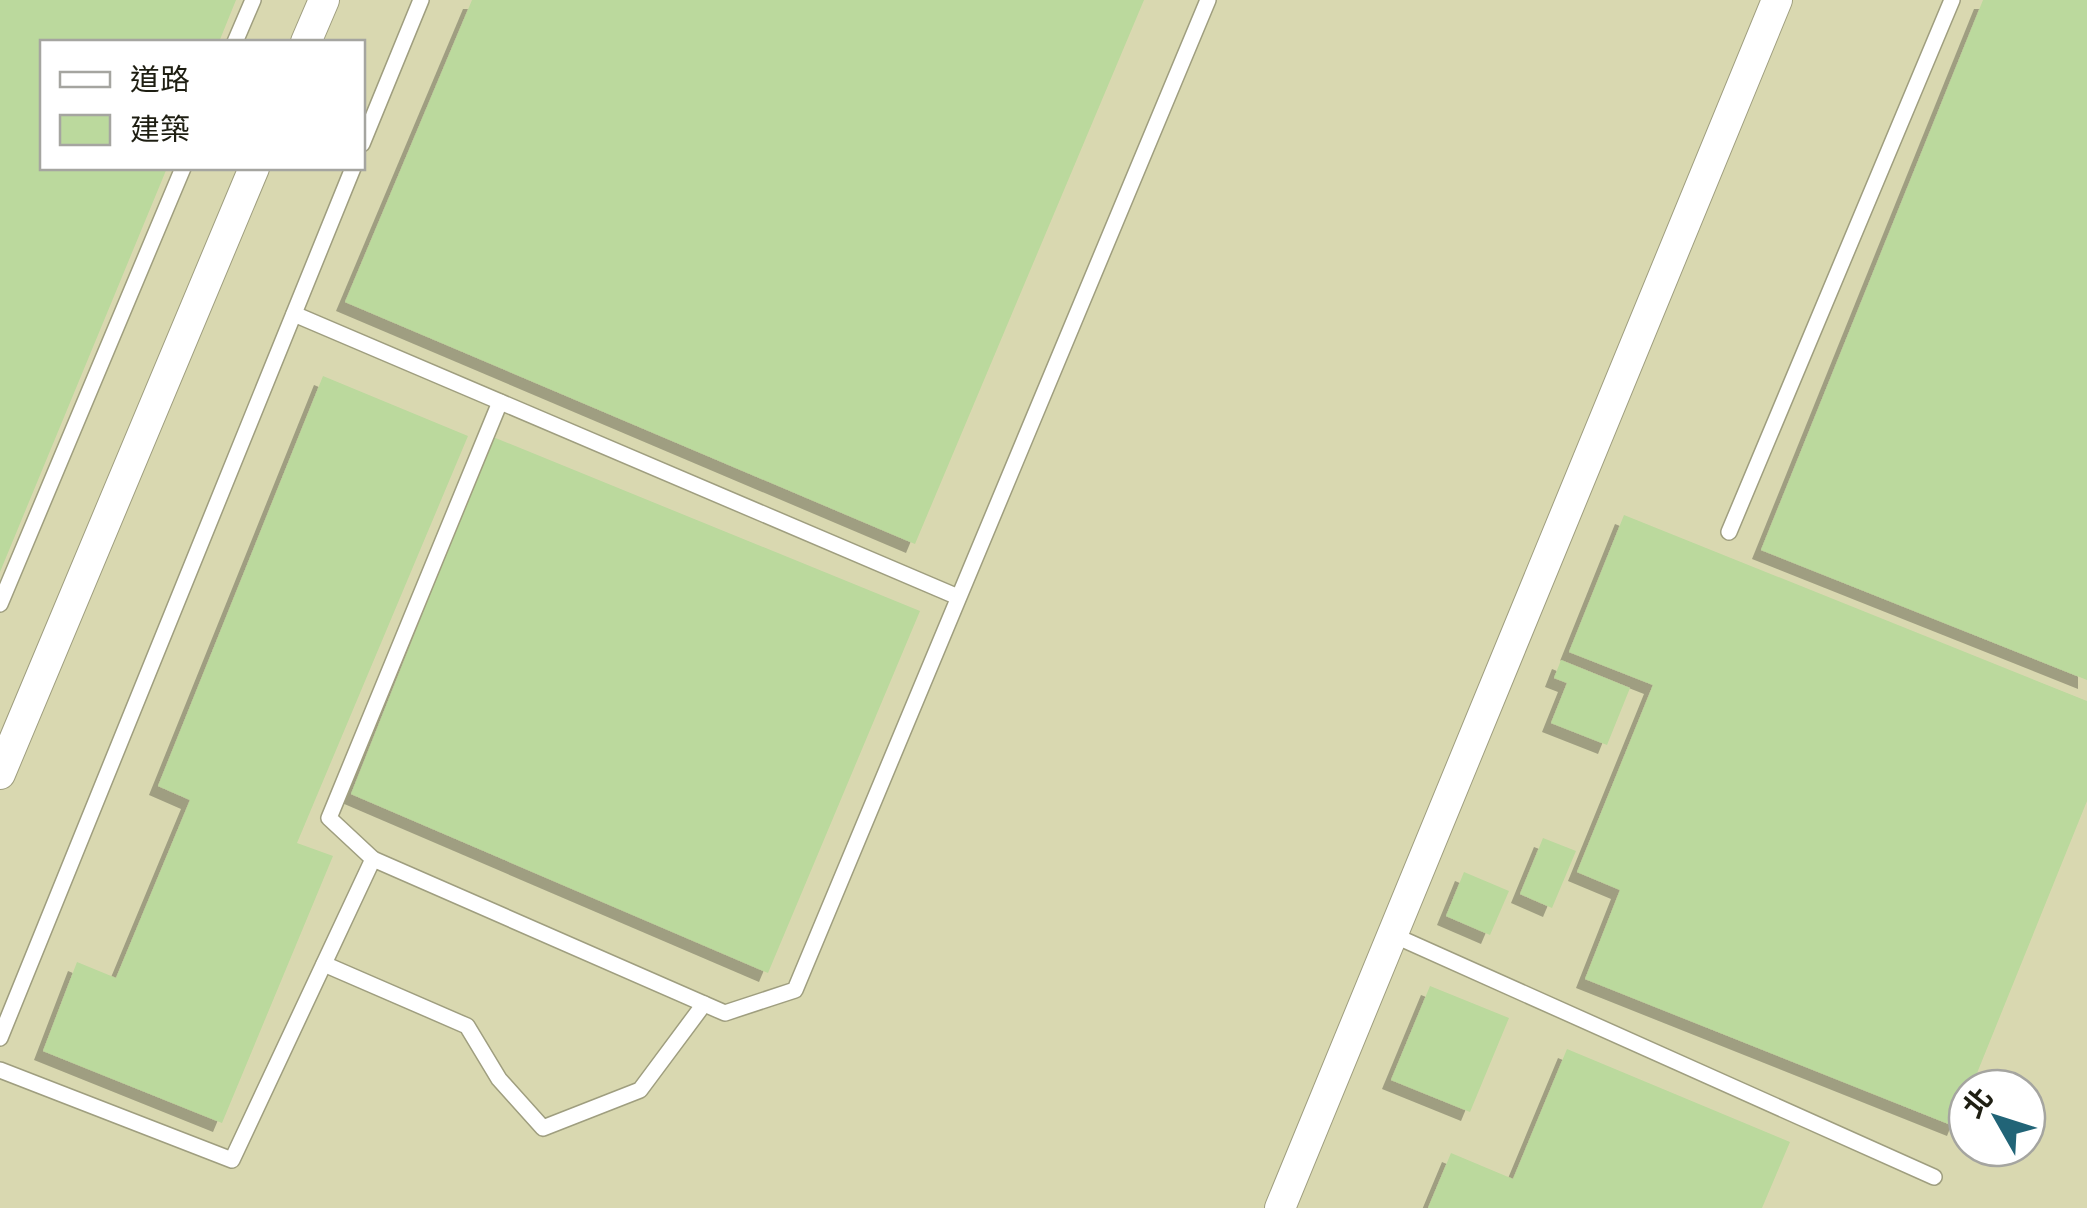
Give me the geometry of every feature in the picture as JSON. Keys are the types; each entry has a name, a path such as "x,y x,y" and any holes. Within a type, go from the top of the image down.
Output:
{"street":[{"path":"307,40 324,0"},
{"path":"1280,1208 1776,0"},
{"path":"0,774 253,170"}],"lane":[{"path":"236,40 253,0"},
{"path":"365,137 421,0"},
{"path":"500,402 329,818 373,859 726,1013 795,990 1208,0"},
{"path":"1729,532 1952,0"},
{"path":"0,604 182,170"},
{"path":"0,1038 352,170"},
{"path":"294,314 958,597"},
{"path":"0,1070 232,1160 373,859"},
{"path":"1391,934 1934,1177"},
{"path":"324,964 467,1026 499,1078 543,1128 640,1090 704,1004"}],"shaded area":[{"path":"0,0 2087,0 2087,1208 0,1208"}],"building":[{"path":"0,0 236,0 220,40 40,40 40,170 166,170 0,572"},
{"path":"472,0 1144,0 915,544 345,302"},
{"path":"1983,0 2087,0 2087,680 1761,550"},
{"path":"323,376 468,436 297,843 333,856 222,1123 43,1051 77,962 116,978 190,800 158,786"},
{"path":"493,437 920,611 768,973 351,794"},
{"path":"1624,515 2087,701 2087,801 1979,1068 1947,1068 1947,1123 1585,979 1620,890 1577,872 1653,685 1569,652"},
{"path":"1561,660 1630,688 1607,745 1551,723 1567,683 1554,678"},
{"path":"1543,838 1576,851 1552,908 1520,894"},
{"path":"1464,872 1509,891 1490,935 1446,916"},
{"path":"1430,986 1509,1018 1470,1112 1391,1080"},
{"path":"1567,1049 1790,1142 1762,1208 1428,1208 1451,1153 1513,1179"}]}
